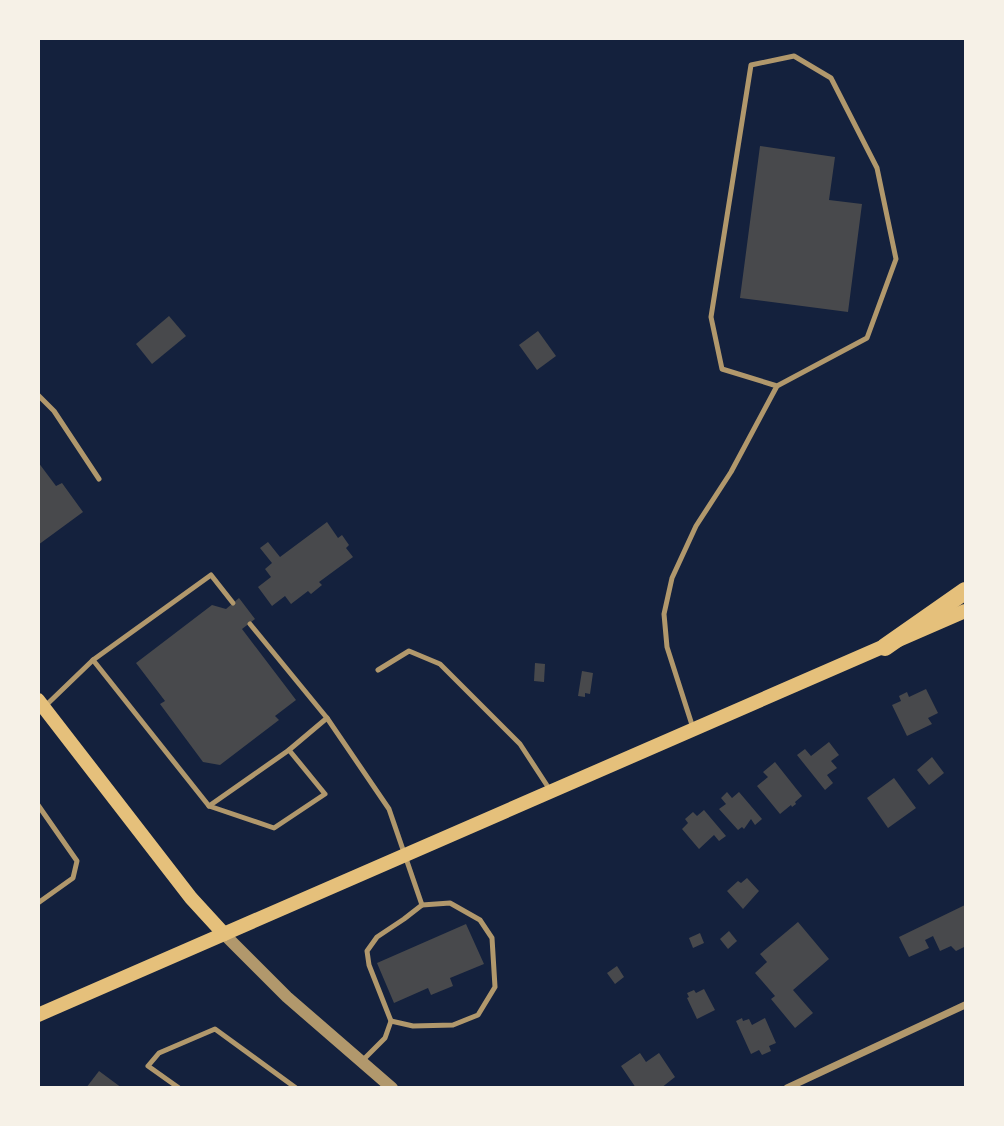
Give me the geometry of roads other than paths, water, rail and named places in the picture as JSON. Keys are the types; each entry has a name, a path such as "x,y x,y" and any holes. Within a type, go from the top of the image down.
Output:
{"highway":[{"path":"885,647 965,591"}],"main road":[{"path":"38,1016 694,732 965,611"},
{"path":"40,706 183,887 224,934"}],"street":[{"path":"224,934 287,997 392,1087"},
{"path":"787,1087 965,1005"}],"lane":[{"path":"694,732 667,647 664,614 673,578 696,526 731,472 777,386 867,338 896,259 877,168 831,78 794,55 751,65 711,317 722,369 777,386"},
{"path":"38,395 54,411 99,479"},
{"path":"40,706 93,660 211,575 233,603"},
{"path":"250,624 327,718 389,809 422,905"},
{"path":"378,670 409,651 440,664 520,744 552,793"},
{"path":"93,660 209,806 274,828 325,794 289,750"},
{"path":"209,806 289,750 327,718"},
{"path":"38,804 77,860 74,878 38,903"},
{"path":"361,1062 385,1038 391,1021 369,965 367,951 377,937 422,905 450,903 480,920 492,938 495,987 478,1015 453,1025 413,1026 391,1021"},
{"path":"179,1087 148,1066 159,1053 215,1029 296,1087"}]}
